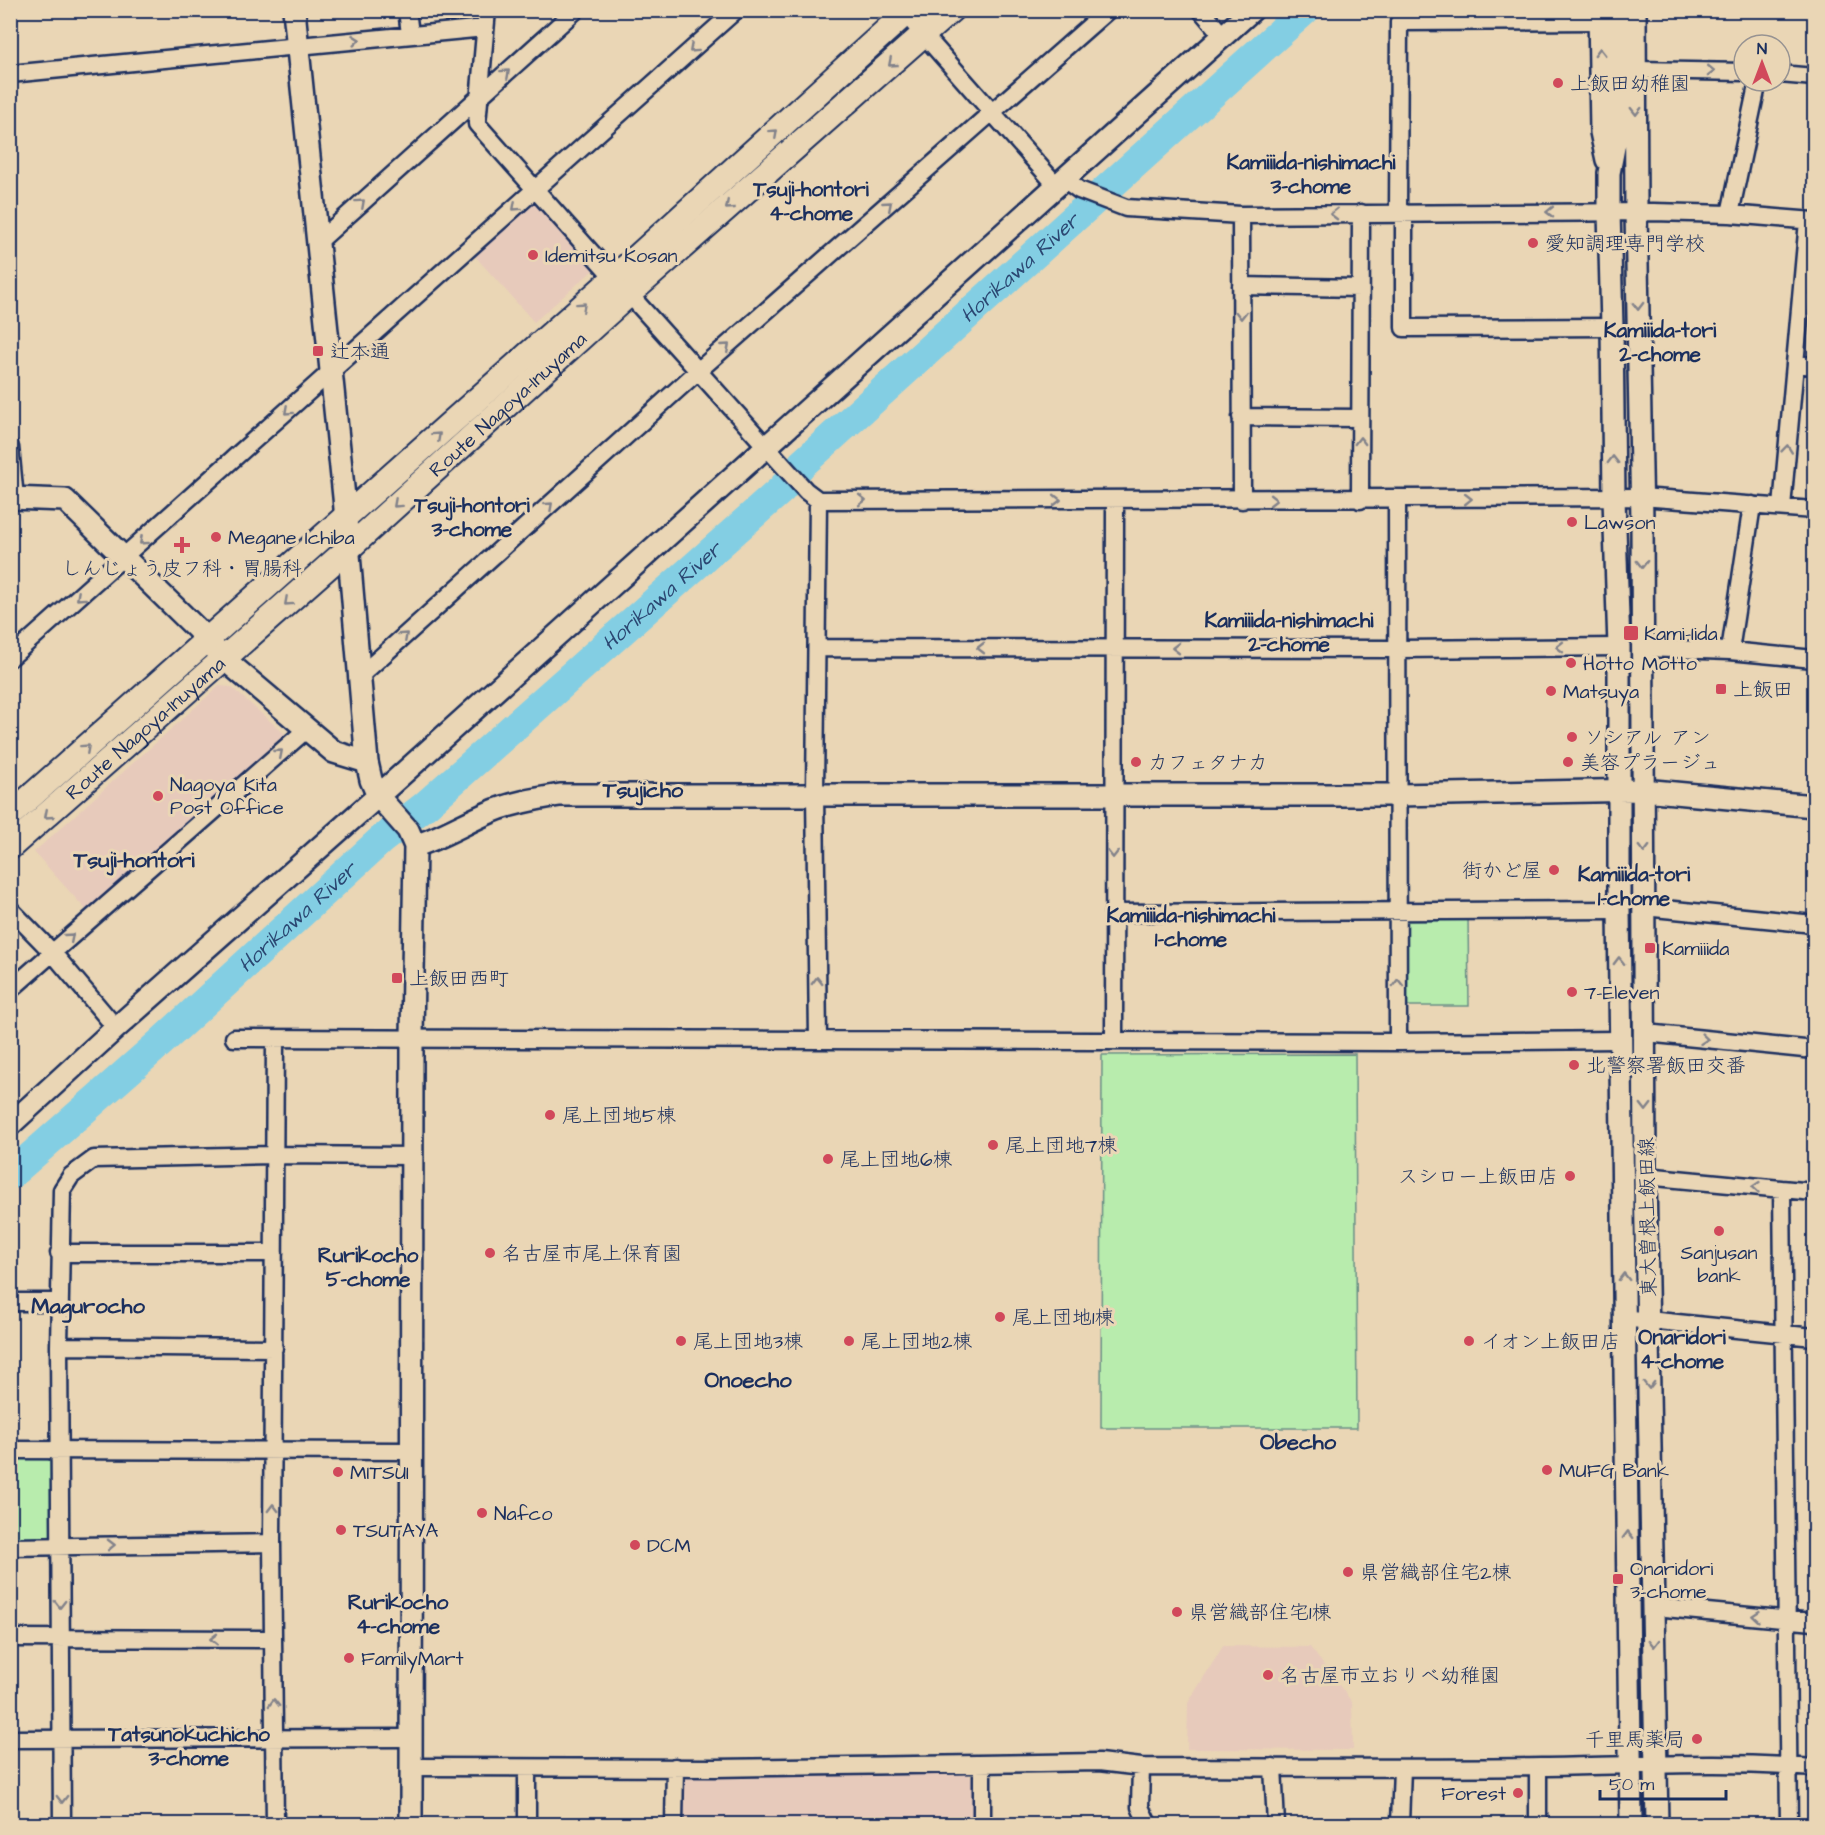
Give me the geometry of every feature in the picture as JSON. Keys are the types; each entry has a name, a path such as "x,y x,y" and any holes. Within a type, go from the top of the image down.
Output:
{"main road":[{"name":"Route Nagoya-Inuyama","path":"10,814 346,517 924,35 951,10"},
{"name":"Route Nagoya-Inuyama","path":"10,847 348,549 905,12"}],"street":[{"path":"294,10 332,372 361,675 367,762 371,780 383,801 411,838 413,1156 411,1824"},
{"path":"407,10 410,34"},
{"path":"487,10 477,124 808,492 818,648 815,793 818,1040"},
{"path":"318,242 576,10"},
{"path":"10,658 736,10"},
{"path":"361,675 698,371 1108,10"},
{"path":"1201,10 1223,36"},
{"path":"10,1125 116,1028 383,801 771,453 1067,185 1252,10"},
{"name":"東大曽根上飯田線","path":"1635,10 1643,648 1645,1176 1657,1824"},
{"path":"905,12 993,113 1067,185 1121,207 1241,215 1636,212 1730,214 1811,221 1782,507"},
{"path":"1604,14 1617,132 1610,173"},
{"path":"1604,14 1601,132 1610,173"},
{"path":"1604,14 1399,22 1401,213 1404,328 1612,327"},
{"path":"10,74 485,28"},
{"path":"1637,70 1732,72"},
{"path":"1792,75 1815,77"},
{"path":"1730,214 1755,93"},
{"name":"東大曽根上飯田線","path":"1610,173 1614,498 1619,647 1620,1040 1631,1824"},
{"path":"1360,500 1361,213"},
{"path":"1241,215 1242,500"},
{"path":"1242,286 1360,288"},
{"path":"1796,364 1815,366"},
{"path":"1242,417 1360,418"},
{"path":"10,447 13,498 65,500 224,659 334,752 367,762"},
{"path":"808,492 1115,500 1641,497 1815,510"},
{"path":"1397,499 1398,1042"},
{"path":"1114,1041 1115,500"},
{"path":"1730,651 1752,505"},
{"path":"818,648 1619,647"},
{"path":"1643,648 1730,651 1815,659"},
{"path":"10,990 307,729"},
{"path":"411,838 434,840 500,808 522,801 560,795 815,793 1398,795 1643,790 1815,806"},
{"path":"1644,908 1815,924"},
{"path":"10,909 52,952 116,1028"},
{"path":"1113,913 1619,910"},
{"path":"1646,1033 1815,1050"},
{"path":"234,1038 1398,1042 1620,1040"},
{"path":"275,1039 272,1543 275,1824"},
{"path":"62,1824 59,1253 62,1190 71,1176 94,1160 274,1155 413,1156"},
{"path":"1645,1176 1815,1192"},
{"path":"1782,1189 1789,1824"},
{"path":"59,1253 274,1253"},
{"path":"10,1302 60,1302"},
{"path":"1625,1319 1815,1337"},
{"path":"59,1346 274,1348"},
{"path":"10,1450 412,1450"},
{"path":"10,1547 272,1543"},
{"path":"1654,1607 1815,1622"},
{"path":"10,1638 272,1639"},
{"path":"10,1739 411,1738"},
{"path":"411,1767 675,1767 1099,1762 1141,1767 1788,1766 1815,1768"},
{"path":"982,1764 982,1824"},
{"path":"675,1767 675,1824"},
{"path":"1141,1767 1140,1807 1148,1824"},
{"path":"1273,1767 1276,1824"},
{"path":"527,1824 528,1768"},
{"path":"1400,1824 1402,1768"},
{"path":"1538,1768 1538,1824"}],"shaded area":[{"path":"534,200 598,266 534,322 473,254"},
{"path":"219,686 231,687 285,734 88,912 34,852"},
{"name":"名古屋市立おりべ幼稚園","path":"1223,1646 1310,1647 1352,1702 1353,1750 1187,1749 1188,1703"},
{"path":"689,1775 969,1775 973,1781 973,1824 683,1824 683,1781"}],"green space":[{"path":"1403,917 1468,917 1469,1006 1403,1006"},
{"path":"1355,1054 1357,1428 1101,1428 1102,1055"},
{"path":"10,1459 48,1459 56,1468 55,1534 48,1539 11,1540"}],"waterway":[{"name":"Horikawa River","path":"10,1175 160,1043 381,840 426,805 782,489 802,464 1305,10"}],"place":[{"name":"上飯田幼稚園","path":"1558,83"},
{"name":"愛知調理専門学校","path":"1533,243"},
{"name":"Idemitsu Kosan","path":"533,255"},
{"name":"辻本通","path":"318,351"},
{"name":"Lawson","path":"1572,522"},
{"name":"Megane Ichiba","path":"216,537"},
{"name":"しんじょう皮フ科・胃腸科","path":"182,545"},
{"name":"Kami-Iida","path":"1631,633"},
{"name":"Hotto Motto","path":"1571,663"},
{"name":"上飯田","path":"1721,689"},
{"name":"Matsuya","path":"1551,691"},
{"name":"ソシアル アン","path":"1572,737"},
{"name":"カフェタナカ","path":"1136,762"},
{"name":"美容プラージュ","path":"1568,762"},
{"name":"Nagoya Kita Post Office","path":"158,796"},
{"name":"街かど屋","path":"1554,870"},
{"name":"Kamiiida","path":"1650,948"},
{"name":"上飯田西町","path":"397,978"},
{"name":"7-Eleven","path":"1572,992"},
{"name":"北警察署飯田交番","path":"1574,1065"},
{"name":"尾上団地5棟","path":"550,1115"},
{"name":"尾上団地7棟","path":"993,1145"},
{"name":"尾上団地6棟","path":"828,1159"},
{"name":"スシロー上飯田店","path":"1570,1176"},
{"name":"Sanjusan bank","path":"1719,1231"},
{"name":"名古屋市尾上保育園","path":"490,1253"},
{"name":"尾上団地1棟","path":"1000,1317"},
{"name":"尾上団地3棟","path":"681,1341"},
{"name":"尾上団地2棟","path":"849,1341"},
{"name":"イオン上飯田店","path":"1469,1341"},
{"name":"MUFG Bank","path":"1547,1470"},
{"name":"MITSUI","path":"338,1472"},
{"name":"Nafco","path":"482,1513"},
{"name":"TSUTAYA","path":"341,1530"},
{"name":"DCM","path":"635,1545"},
{"name":"県営織部住宅2棟","path":"1348,1572"},
{"name":"Onaridori 3-chome","path":"1618,1579"},
{"name":"県営織部住宅1棟","path":"1177,1612"},
{"name":"FamilyMart","path":"349,1658"},
{"name":"名古屋市立おりべ幼稚園","path":"1268,1675"},
{"name":"千里馬薬局","path":"1697,1739"},
{"name":"Forest","path":"1518,1793"}],"district":[{"name":"Kamiiida-nishimachi 3-chome","path":"1311,174"},
{"name":"Tsuji-hontori 4-chome","path":"811,201"},
{"name":"Kamiiida-tori 2-chome","path":"1660,342"},
{"name":"Tsuji-hontori 3-chome","path":"472,517"},
{"name":"Kamiiida-nishimachi 2-chome","path":"1289,632"},
{"name":"Tsujicho","path":"643,789"},
{"name":"Tsuji-hontori","path":"134,859"},
{"name":"Kamiiida-tori 1-chome","path":"1634,886"},
{"name":"Kamiiida-nishimachi 1-chome","path":"1191,927"},
{"name":"Rurikocho 5-chome","path":"368,1267"},
{"name":"Magurocho","path":"88,1305"},
{"name":"Onaridori 4-chome","path":"1682,1349"},
{"name":"Onoecho","path":"748,1379"},
{"name":"Obecho","path":"1298,1441"},
{"name":"Rurikocho 4-chome","path":"398,1614"},
{"name":"Tatsunokuchicho 3-chome","path":"189,1746"}]}
